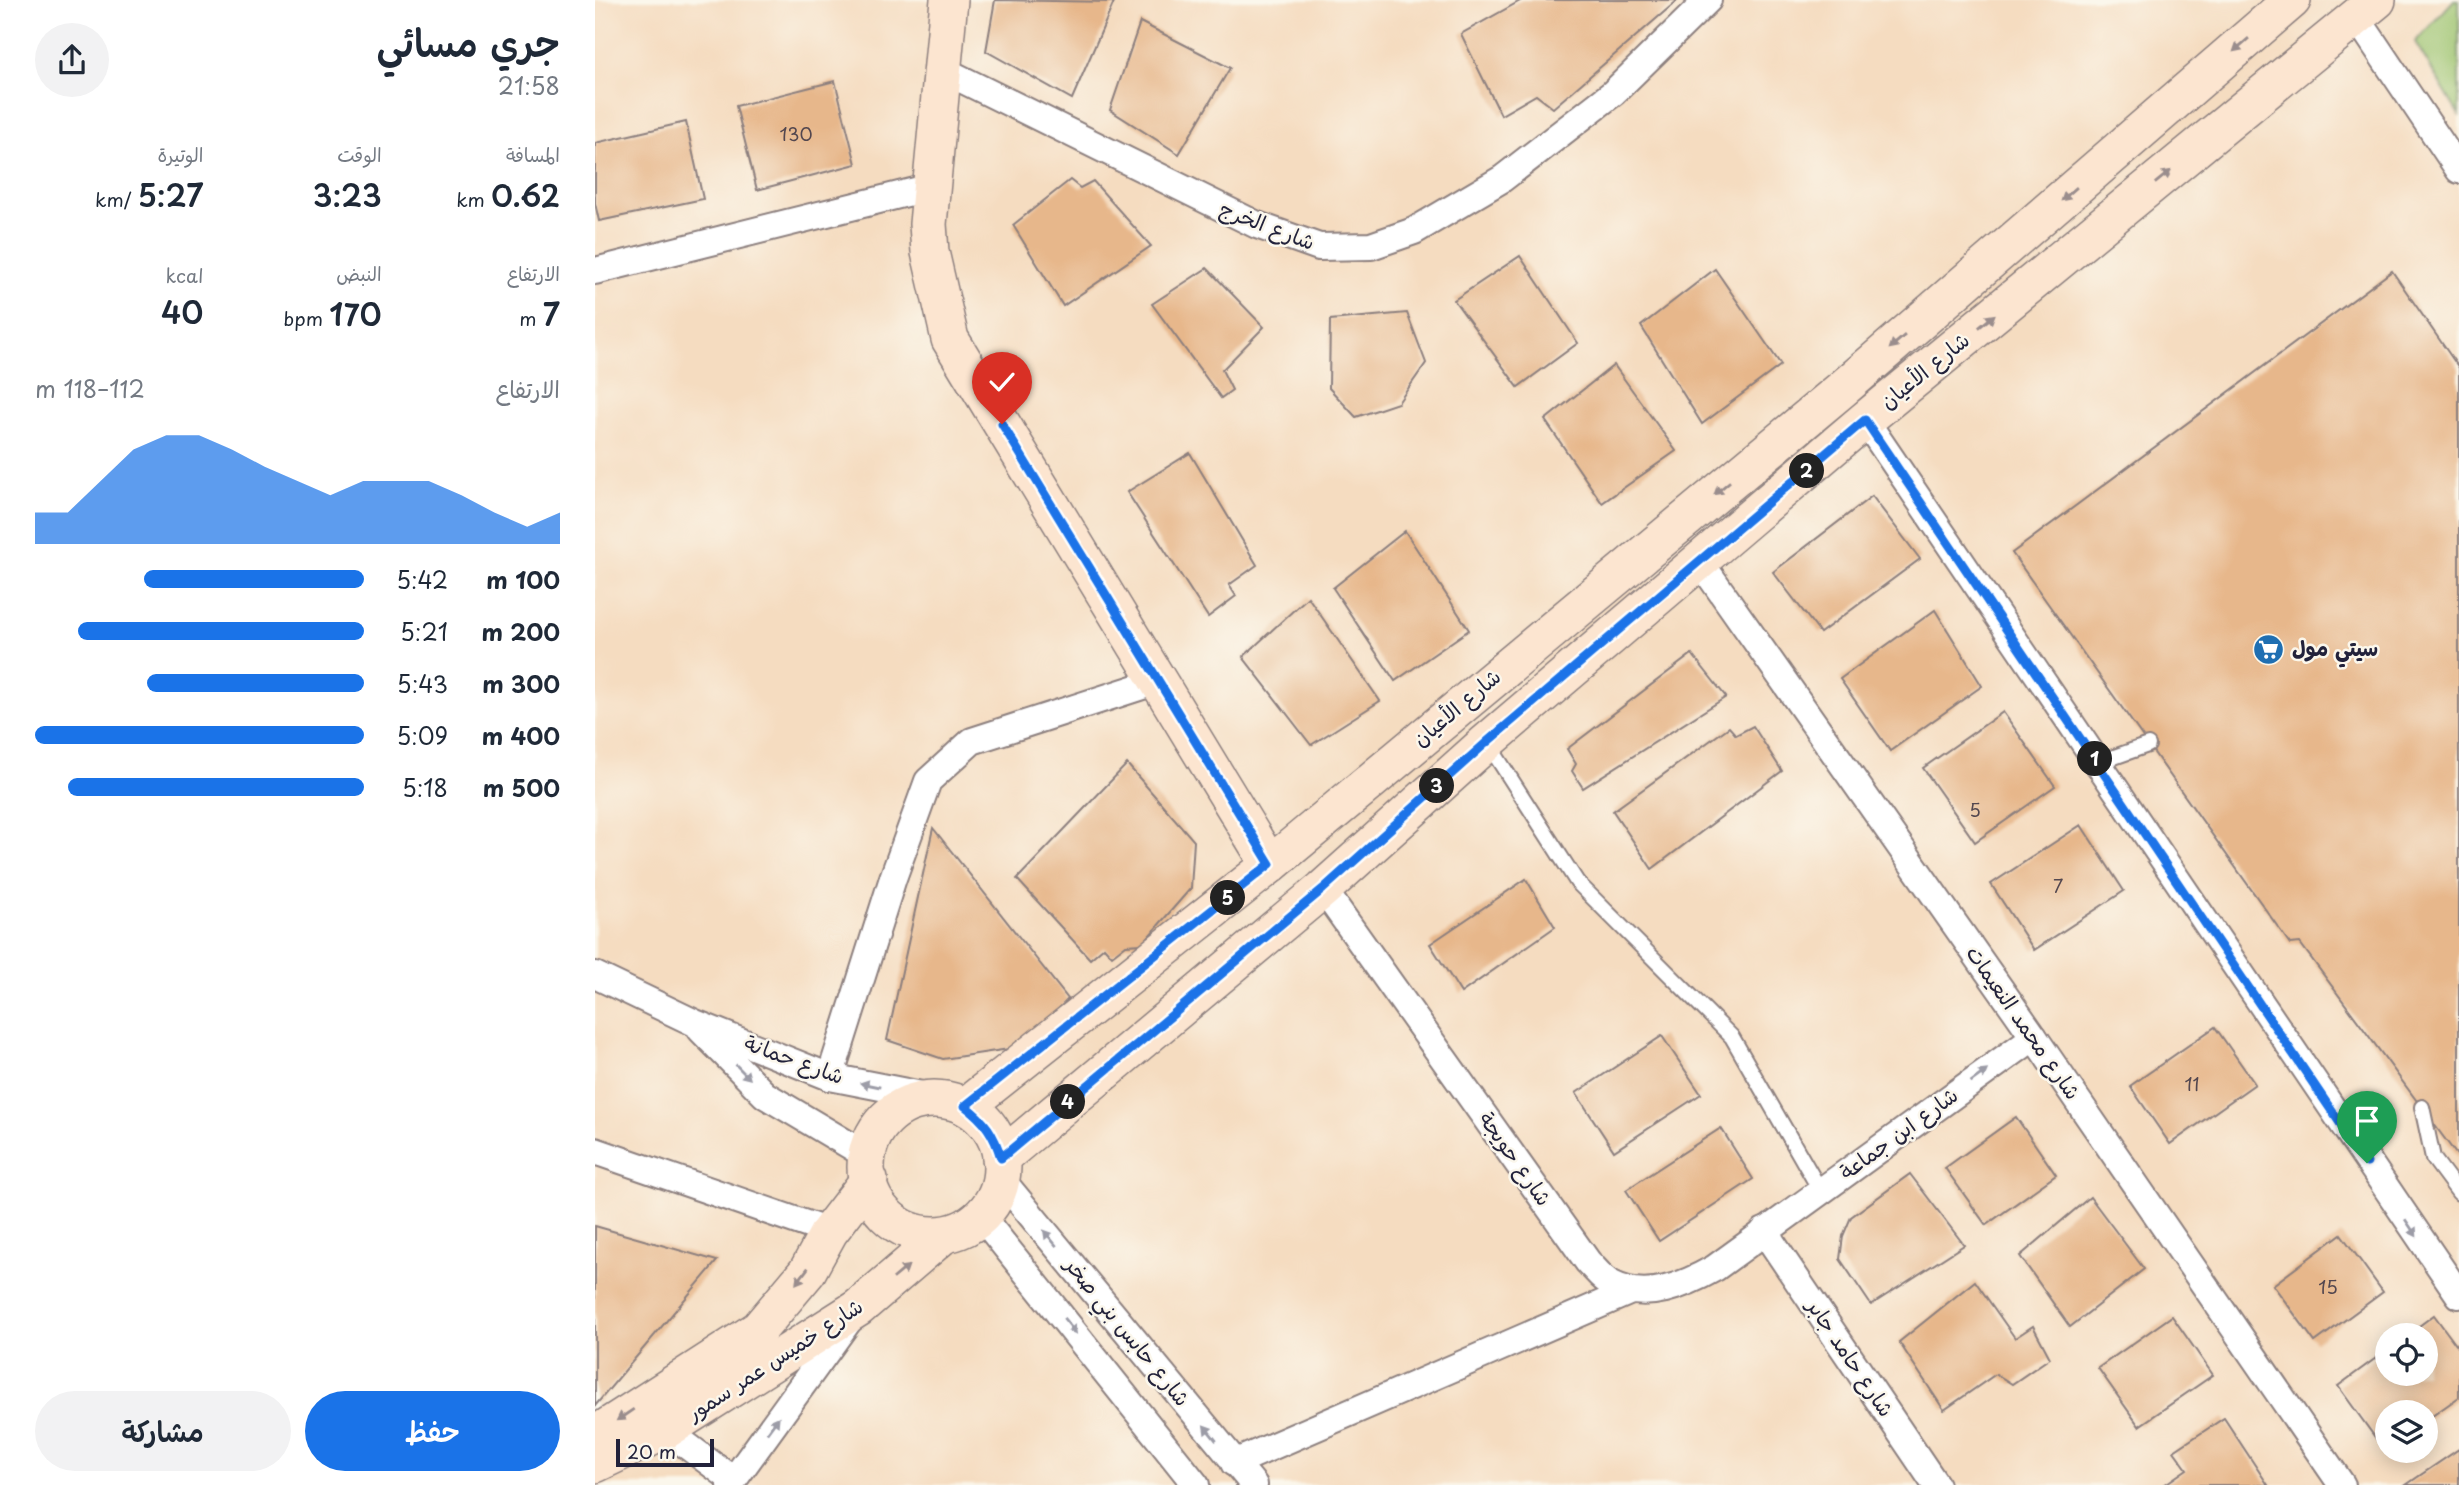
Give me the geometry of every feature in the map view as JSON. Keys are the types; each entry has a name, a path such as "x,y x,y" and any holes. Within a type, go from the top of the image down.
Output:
{"street":[{"path":"949,0 931,187 930,252 950,339 1270,864"},
{"name":"شارع الخرج","path":"941,69 1257,225 1319,247 1371,246 1414,230 1502,179 1613,93 1708,0"},
{"name":"شارع الأعيان","path":"951,1102 1270,864 1841,390 2292,0"},
{"path":"2367,9 2459,170"},
{"name":"شارع الأعيان","path":"1001,1168 1323,889 1487,742 1865,420 2367,9"},
{"path":"595,271 931,187"},
{"path":"1865,420 2459,1295"},
{"name":"شارع محمد النعيمات","path":"1701,562 2034,1037 2342,1485"},
{"path":"830,1077 893,878 928,781 972,741 1158,681"},
{"name":"شارع حويجة","path":"1323,889 1588,1262 1609,1284 1631,1292"},
{"name":"شارع حمانة","path":"595,975 695,1023 830,1077 951,1102"},
{"name":"شارع حمانة","path":"695,1023 765,1095 867,1168"},
{"name":"شارع ابن جماعة","path":"1764,1231 2034,1037"},
{"path":"917,1100 951,1102 983,1119 995,1137 1001,1168 994,1199 981,1216 964,1228 942,1236 902,1228 885,1215 872,1198 867,1168 872,1136 883,1120 898,1107 917,1100"},
{"path":"595,1151 829,1232"},
{"name":"شارع خميس عمر سمور","path":"595,1436 759,1329 807,1272 867,1168"},
{"name":"شارع حابس بني صخر","path":"1001,1168 1254,1485"},
{"name":"شارع حابس بني صخر","path":"981,1216 1196,1485"},
{"path":"1234,1463 1631,1292 1685,1285 1715,1268 1764,1231"},
{"name":"شارع حامد جابر","path":"1764,1231 1936,1485"},
{"name":"شارع خميس عمر سمور","path":"595,1464 666,1430 858,1308 942,1236"},
{"path":"666,1430 731,1483 858,1308"}],"lane":[{"path":"1487,742 1577,882 1732,1037 1820,1191"},
{"path":"2097,763 2148,745"},
{"path":"2422,1107 2433,1158 2459,1194"}],"green space":[{"path":"2454,0 2459,0 2459,115 2415,42"}],"building":[{"path":"995,0 1114,2 1072,99 986,51"},
{"path":"1522,0 1678,0 1553,108 1536,95 1501,115 1461,34"},
{"path":"1140,22 1230,68 1179,154 1110,110"},
{"path":"835,81 856,164 757,190 736,106"},
{"path":"686,122 703,199 599,221 595,203 595,143"},
{"path":"1070,180 1080,188 1093,181 1151,246 1063,306 1013,225"},
{"path":"1520,256 1578,343 1518,387 1454,300"},
{"path":"1207,268 1264,327 1222,370 1232,390 1221,398 1152,304"},
{"path":"1715,269 1781,365 1702,424 1641,326"},
{"name":"سيتي مول","path":"2392,271 2459,368 2459,1158 2300,943 2290,944 2012,553"},
{"path":"1407,313 1426,363 1398,403 1356,417 1329,388 1330,320"},
{"path":"1614,365 1676,451 1602,503 1545,420"},
{"path":"1190,453 1257,565 1229,585 1236,596 1208,617 1127,492"},
{"path":"1872,496 1920,559 1820,633 1773,572"},
{"path":"1405,531 1469,630 1395,681 1333,588"},
{"path":"1308,597 1380,701 1311,745 1243,657"},
{"path":"1935,610 1982,686 1890,751 1840,679"},
{"path":"1692,654 1726,697 1583,788 1572,771 1576,764 1567,749"},
{"path":"2003,712 2055,786 1975,842 1923,768"},
{"path":"1753,726 1782,771 1652,869 1613,811 1729,727 1736,735"},
{"path":"1127,764 1194,841 1191,888 1142,944 1126,945 1112,956 1104,947 1090,959 1017,879"},
{"path":"2081,825 2124,891 2034,950 1991,884"},
{"path":"933,828 1068,999 1022,1047 943,1059 887,1040"},
{"path":"1526,879 1555,927 1461,993 1430,944"},
{"path":"2215,1027 2255,1084 2170,1144 2130,1086"},
{"path":"1662,1036 1701,1094 1614,1151 1576,1093"},
{"path":"2016,1117 2056,1175 1986,1225 1945,1168"},
{"path":"1721,1128 1753,1179 1659,1241 1626,1190"},
{"path":"1910,1174 1964,1245 1871,1305 1840,1259 1843,1236 1851,1217"},
{"path":"2090,1197 2144,1269 2070,1327 2020,1256"},
{"path":"595,1226 717,1261 595,1406"},
{"path":"2341,1234 2383,1292 2315,1342 2273,1285"},
{"path":"1975,1281 2015,1338 2033,1326 2050,1358 2012,1384 1996,1374 1944,1410 1899,1342"},
{"path":"2434,1315 2459,1349 2459,1397 2438,1412 2438,1400 2375,1400 2375,1437 2338,1386 2375,1359 2375,1386 2438,1386 2438,1323 2423,1323"},
{"path":"2172,1316 2213,1375 2139,1426 2098,1368"},
{"path":"2224,1418 2268,1485 2164,1485 2187,1469 2174,1451"},
{"path":"2459,1449 2459,1485 2406,1485"}],"place":[{"name":"سيتي مول","path":"2269,649"}],"route":[{"path":"1002,424 1270,864 965,1106 983,1119 995,1137 1001,1158 1323,889 1487,742 1865,420 2367,1163"}]}
